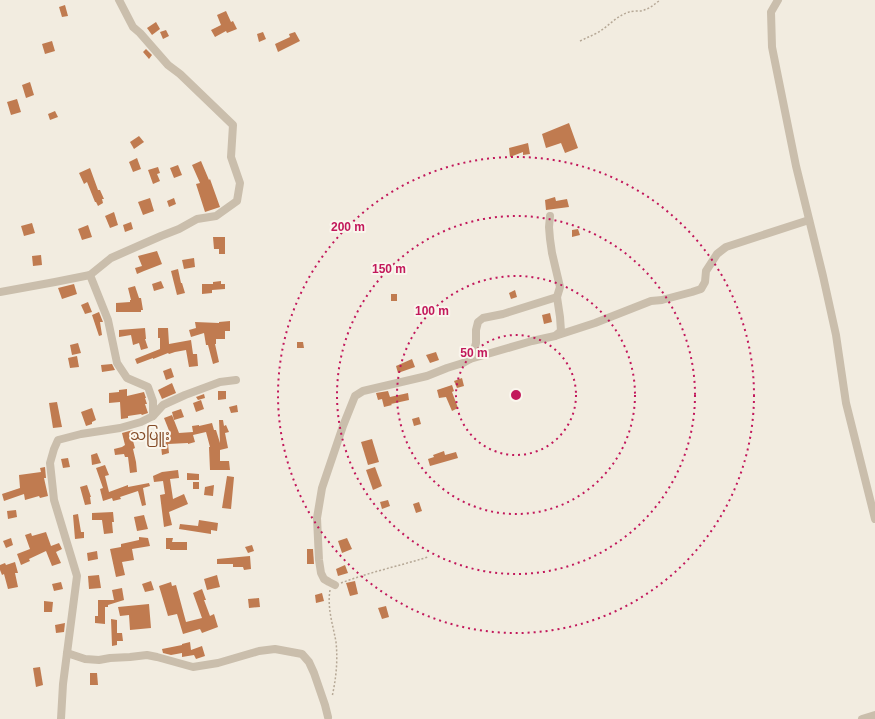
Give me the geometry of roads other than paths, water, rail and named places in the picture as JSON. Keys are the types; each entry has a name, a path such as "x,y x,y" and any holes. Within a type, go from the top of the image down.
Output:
{"street":[{"path":"0,292 90,275 111,258 179,229 197,219 216,216 237,201 240,183 231,158 233,125 180,74 168,65 133,27 119,0"},
{"path":"778,0 771,12 772,47 796,166 836,335 846,403 875,519"},
{"path":"550,216 550,239 560,287 557,297 561,331 555,336"},
{"path":"335,585 324,579 321,573 317,518 322,488 355,396 363,391 426,376 463,363 470,359 555,336 596,323 650,301 662,300 701,289 705,282 706,271 717,254 726,247 809,220"},
{"path":"90,275 108,320 117,363 127,378 148,387 153,401 153,416"},
{"path":"470,359 476,343 476,330 478,322 483,318 503,314 557,297"},
{"path":"61,719 63,684 76,576 54,500 50,463 58,440 81,434 120,428 141,422 153,416 163,406 185,395 220,382 236,380"},
{"path":"67,653 85,659 99,660 147,655 194,667 218,663 259,651 275,649 302,654 309,662 314,673 328,717"},
{"path":"862,719 875,715"}],"district":[{"name":"သပြူး","path":"150,435"}]}
